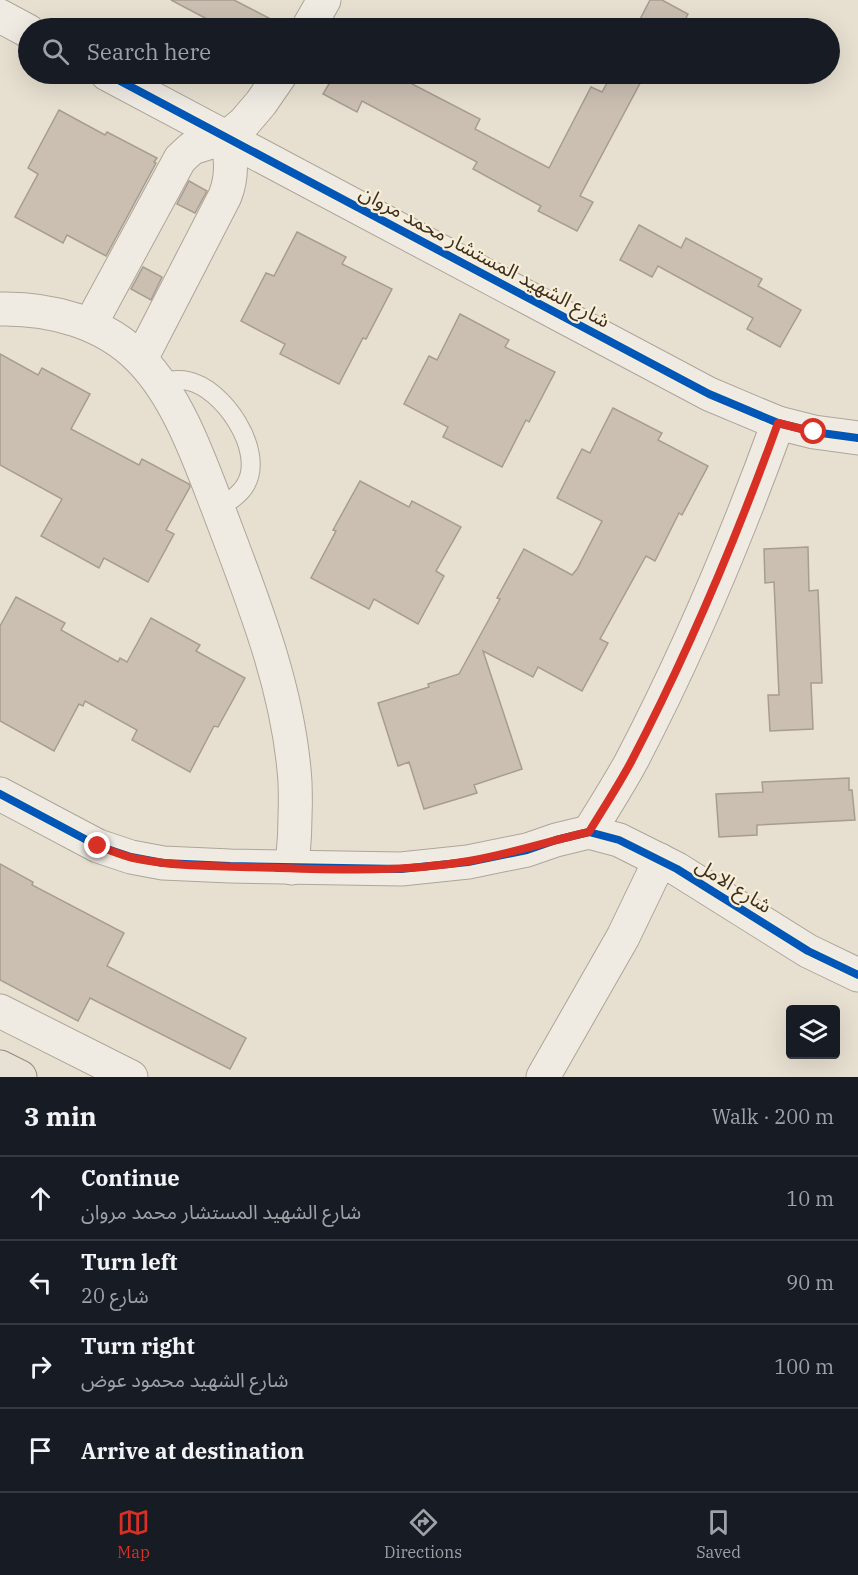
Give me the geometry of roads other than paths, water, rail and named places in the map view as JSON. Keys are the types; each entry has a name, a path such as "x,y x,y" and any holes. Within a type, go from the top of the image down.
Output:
{"main road":[{"path":"0,1067 20,1077"}],"street":[{"path":"314,18 324,0"},
{"path":"0,16 18,26"},
{"name":"شارع الشهيد المستشار محمد مروان","path":"126,84 709,394 778,423 814,432 858,438"},
{"path":"90,325 180,159 192,148 227,137 261,104 274,84"},
{"path":"151,372 230,183 232,168 227,137"},
{"path":"0,309 48,312 90,325 108,334 151,372 190,439 255,606 281,695 290,738 295,781 296,825 292,868"},
{"path":"0,794 98,846 131,857 163,863 401,869 468,862 589,832 630,763 672,678 744,516 778,423"},
{"name":"شارع الامل","path":"589,832 619,840 660,860 808,951 858,975"},
{"path":"543,1077 623,937 660,860"},
{"path":"0,1011 131,1077"}],"lane":[{"path":"151,372 196,383 204,388 227,409 245,436 251,455 249,475 239,492 218,508"}]}
